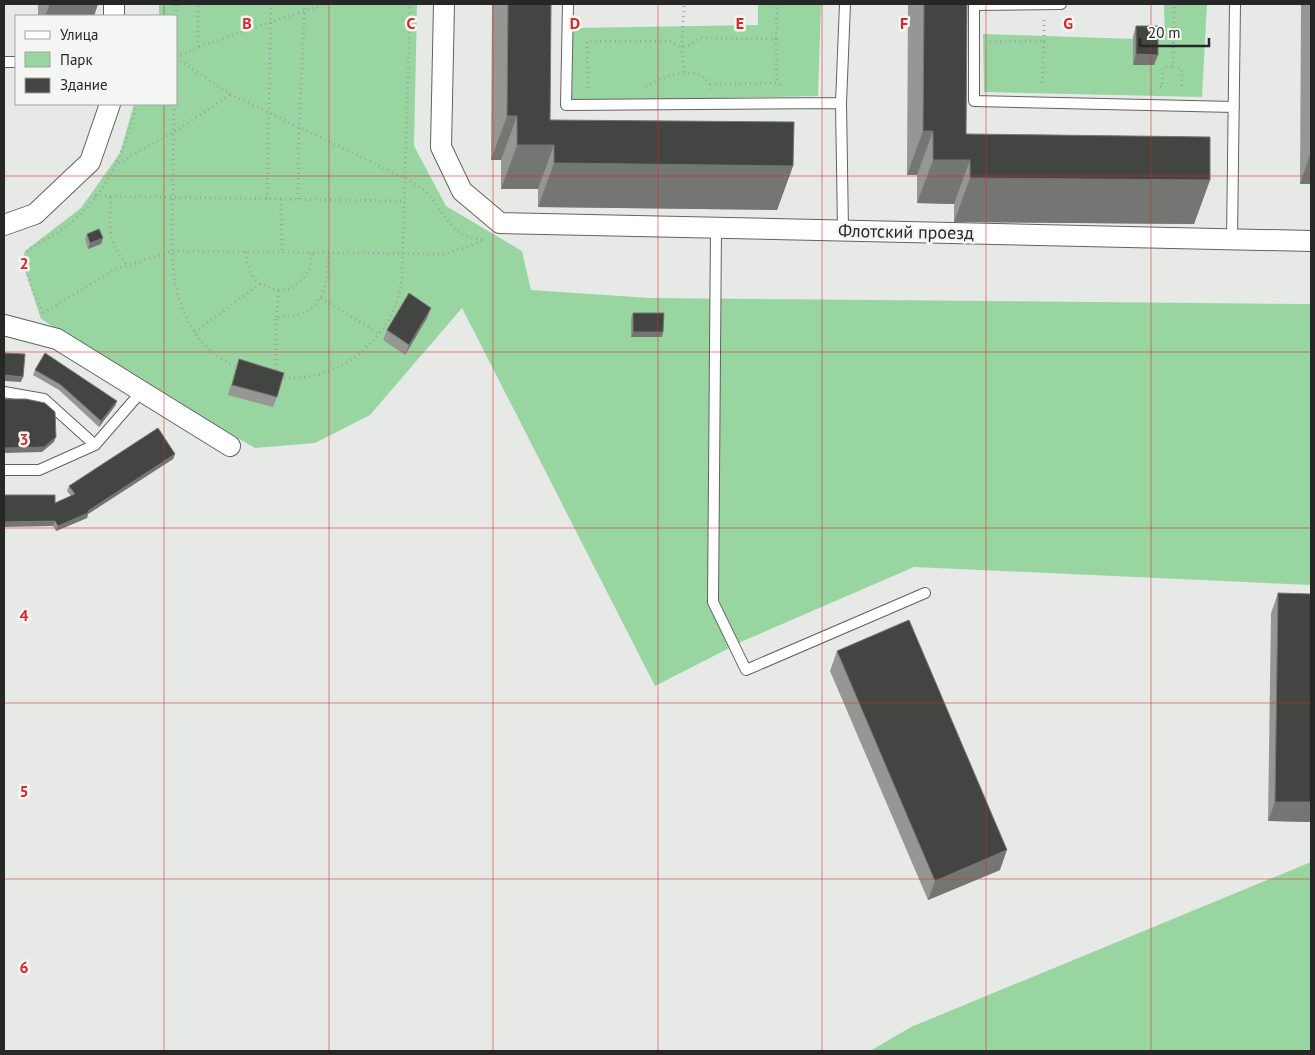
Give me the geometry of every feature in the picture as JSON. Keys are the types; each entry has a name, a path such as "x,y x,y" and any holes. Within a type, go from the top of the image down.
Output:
{"street":[{"name":"Флотский проезд","path":"444,4 441,147 462,191 500,223 1311,241"},
{"path":"4,225 35,214 90,162 110,105"},
{"path":"9,326 56,339 230,446"}],"lane":[{"path":"568,4 566,105 841,103"},
{"path":"843,230 841,103 845,4"},
{"path":"1061,4 974,5 974,102 1234,107"},
{"path":"1232,239 1235,4"},
{"path":"716,227 713,602 746,670 925,593"},
{"path":"4,392 44,399 95,445"},
{"path":"4,470 39,470 95,445 141,392"}],"path":[{"path":"198,4 198,47"},
{"path":"267,199 271,4"},
{"path":"298,200 299,127 305,4"},
{"path":"178,57 198,47 324,4"},
{"path":"269,376 276,378 300,378 322,373 343,364 362,352 379,334 395,307 402,280 410,4"},
{"path":"684,4 682,46 684,72"},
{"path":"777,4 777,83"},
{"path":"1173,66 1174,4"},
{"path":"588,89 587,41 670,41 678,46 688,46 700,38 776,39"},
{"path":"974,42 1044,41 1042,87 1051,87"},
{"path":"178,59 230,94 405,178"},
{"path":"1162,87 1163,67 1173,66 1181,68 1182,88 1175,88"},
{"path":"1152,87 1168,88"},
{"path":"118,163 174,132 230,94"},
{"path":"43,312 36,300 29,277 25,259 28,250 63,230 83,212 95,196 118,163 129,136 137,105"},
{"path":"174,105 172,251 173,274 179,300 199,338 220,358 246,370"},
{"path":"95,196 404,201"},
{"path":"111,196 110,225 114,247 128,265"},
{"path":"281,199 282,252"},
{"path":"9,326 43,312 116,269 172,251 443,254 470,246 484,239"},
{"path":"246,252 247,264 252,276 260,284 279,290 291,289 303,279 310,268 312,253"},
{"path":"276,317 287,317 308,311 321,298 328,278 329,253"},
{"path":"195,332 260,284"},
{"path":"276,378 276,317 279,290"},
{"path":"321,298 379,334"}],"green space":[{"path":"159,4 417,4 414,146 446,206 522,251 531,290 650,298 1311,304 1311,585 914,567 743,641 655,686 462,308 370,415 315,443 255,448 145,384 41,319 22,261 25,251 81,208 120,153 134,105 178,105 178,15 159,15"},
{"path":"758,4 821,4 818,96 572,101 573,28 758,25"},
{"path":"1164,4 1207,4 1202,97 984,92 983,34 1165,40"},
{"path":"1311,862 1311,1051 870,1051 911,1027"}],"building":[{"path":"508,4 551,4 550,120 794,122 793,166 554,163 554,145 517,145 517,116 507,116"},
{"path":"924,4 967,4 966,134 1210,137 1210,180 970,178 970,160 933,160 933,131 923,131"},
{"path":"1136,26 1158,26 1158,55 1136,54"},
{"path":"99,229 103,238 90,243 87,234"},
{"path":"409,293 431,308 409,345 387,330"},
{"path":"633,313 664,313 663,332 633,332"},
{"path":"4,353 25,354 23,377 4,375"},
{"path":"45,353 117,401 101,421 61,385 35,370"},
{"path":"239,359 284,373 277,397 232,385"},
{"path":"4,399 26,399 45,403 55,412 56,437 44,447 4,448"},
{"path":"158,428 175,454 88,511 88,513 58,526 55,521 4,522 4,495 55,495 55,503 75,494 69,486"},
{"path":"1278,593 1311,594 1311,802 1275,802"},
{"path":"909,620 1007,850 935,881 837,651"}]}
